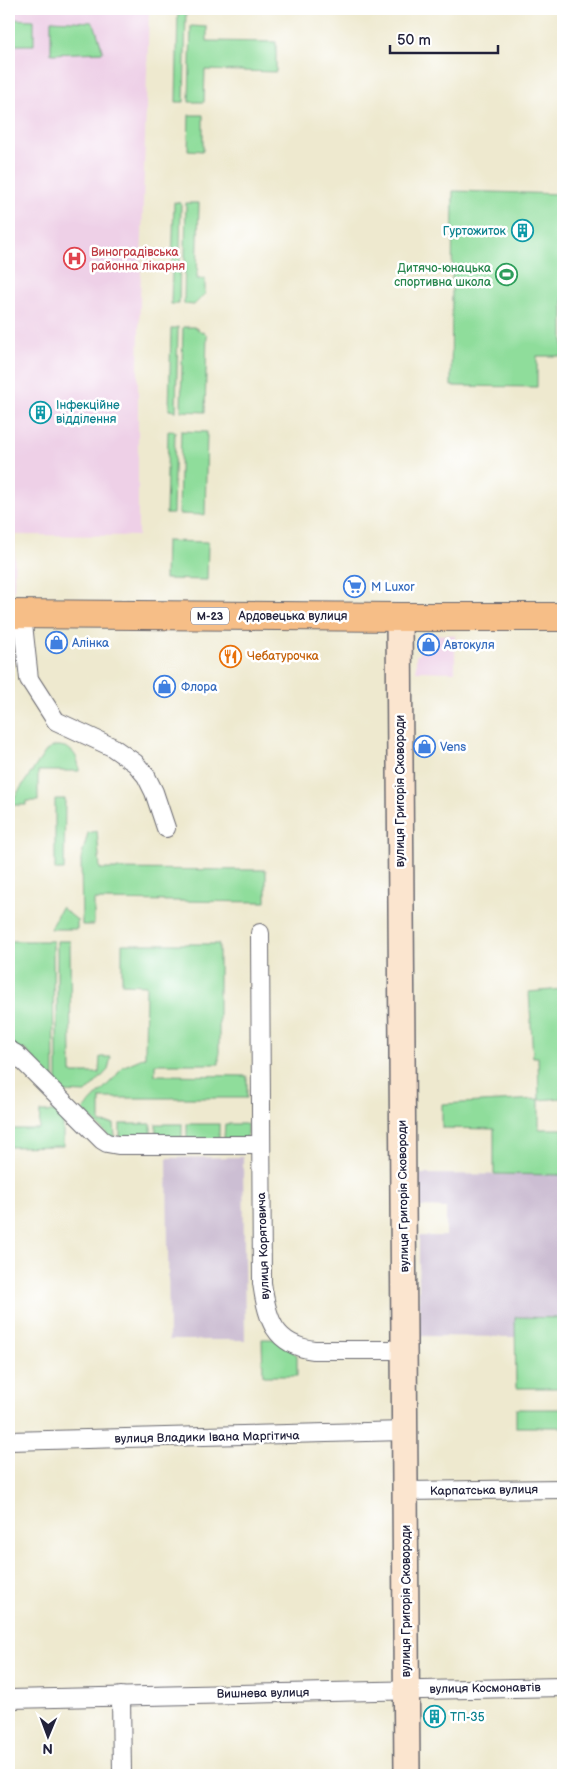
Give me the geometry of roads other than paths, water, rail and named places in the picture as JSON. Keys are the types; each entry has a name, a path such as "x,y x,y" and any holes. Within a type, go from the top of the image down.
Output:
{"highway":[{"name":"Ардовецька вулиця","path":"15,614 563,617"}],"main road":[{"name":"вулиця Григорія Сковороди","path":"399,617 407,1775"}],"street":[{"path":"15,614 29,679 56,721 112,747 135,763 146,776 154,792 166,828"},
{"name":"вулиця Корятовича","path":"260,933 262,1283 266,1310 274,1328 283,1338 301,1348 314,1350 404,1350"},
{"path":"9,1050 16,1054 107,1143 261,1145"},
{"name":"вулиця Владики Івана Маргітича","path":"9,1441 405,1431"},
{"name":"Карпатська вулиця","path":"406,1491 563,1489"},
{"name":"вулиця Космонавтів","path":"406,1689 563,1687"},
{"name":"Вишнева вулиця","path":"9,1699 406,1689"},
{"path":"121,1696 122,1775"}],"place":[{"name":"Гуртожиток","path":"522,231"},
{"name":"Виноградівська районна лікарня","path":"75,259"},
{"name":"Дитячо-юнацька спортивна школа","path":"507,275"},
{"name":"Інфекційне відділення","path":"40,412"},
{"name":"M Luxor","path":"355,587"},
{"name":"Алінка","path":"56,643"},
{"name":"Автокуля","path":"428,645"},
{"name":"Чебатурочка","path":"231,656"},
{"name":"Флора","path":"165,687"},
{"name":"Vens","path":"424,747"},
{"name":"ТП-35","path":"434,1717"}]}
